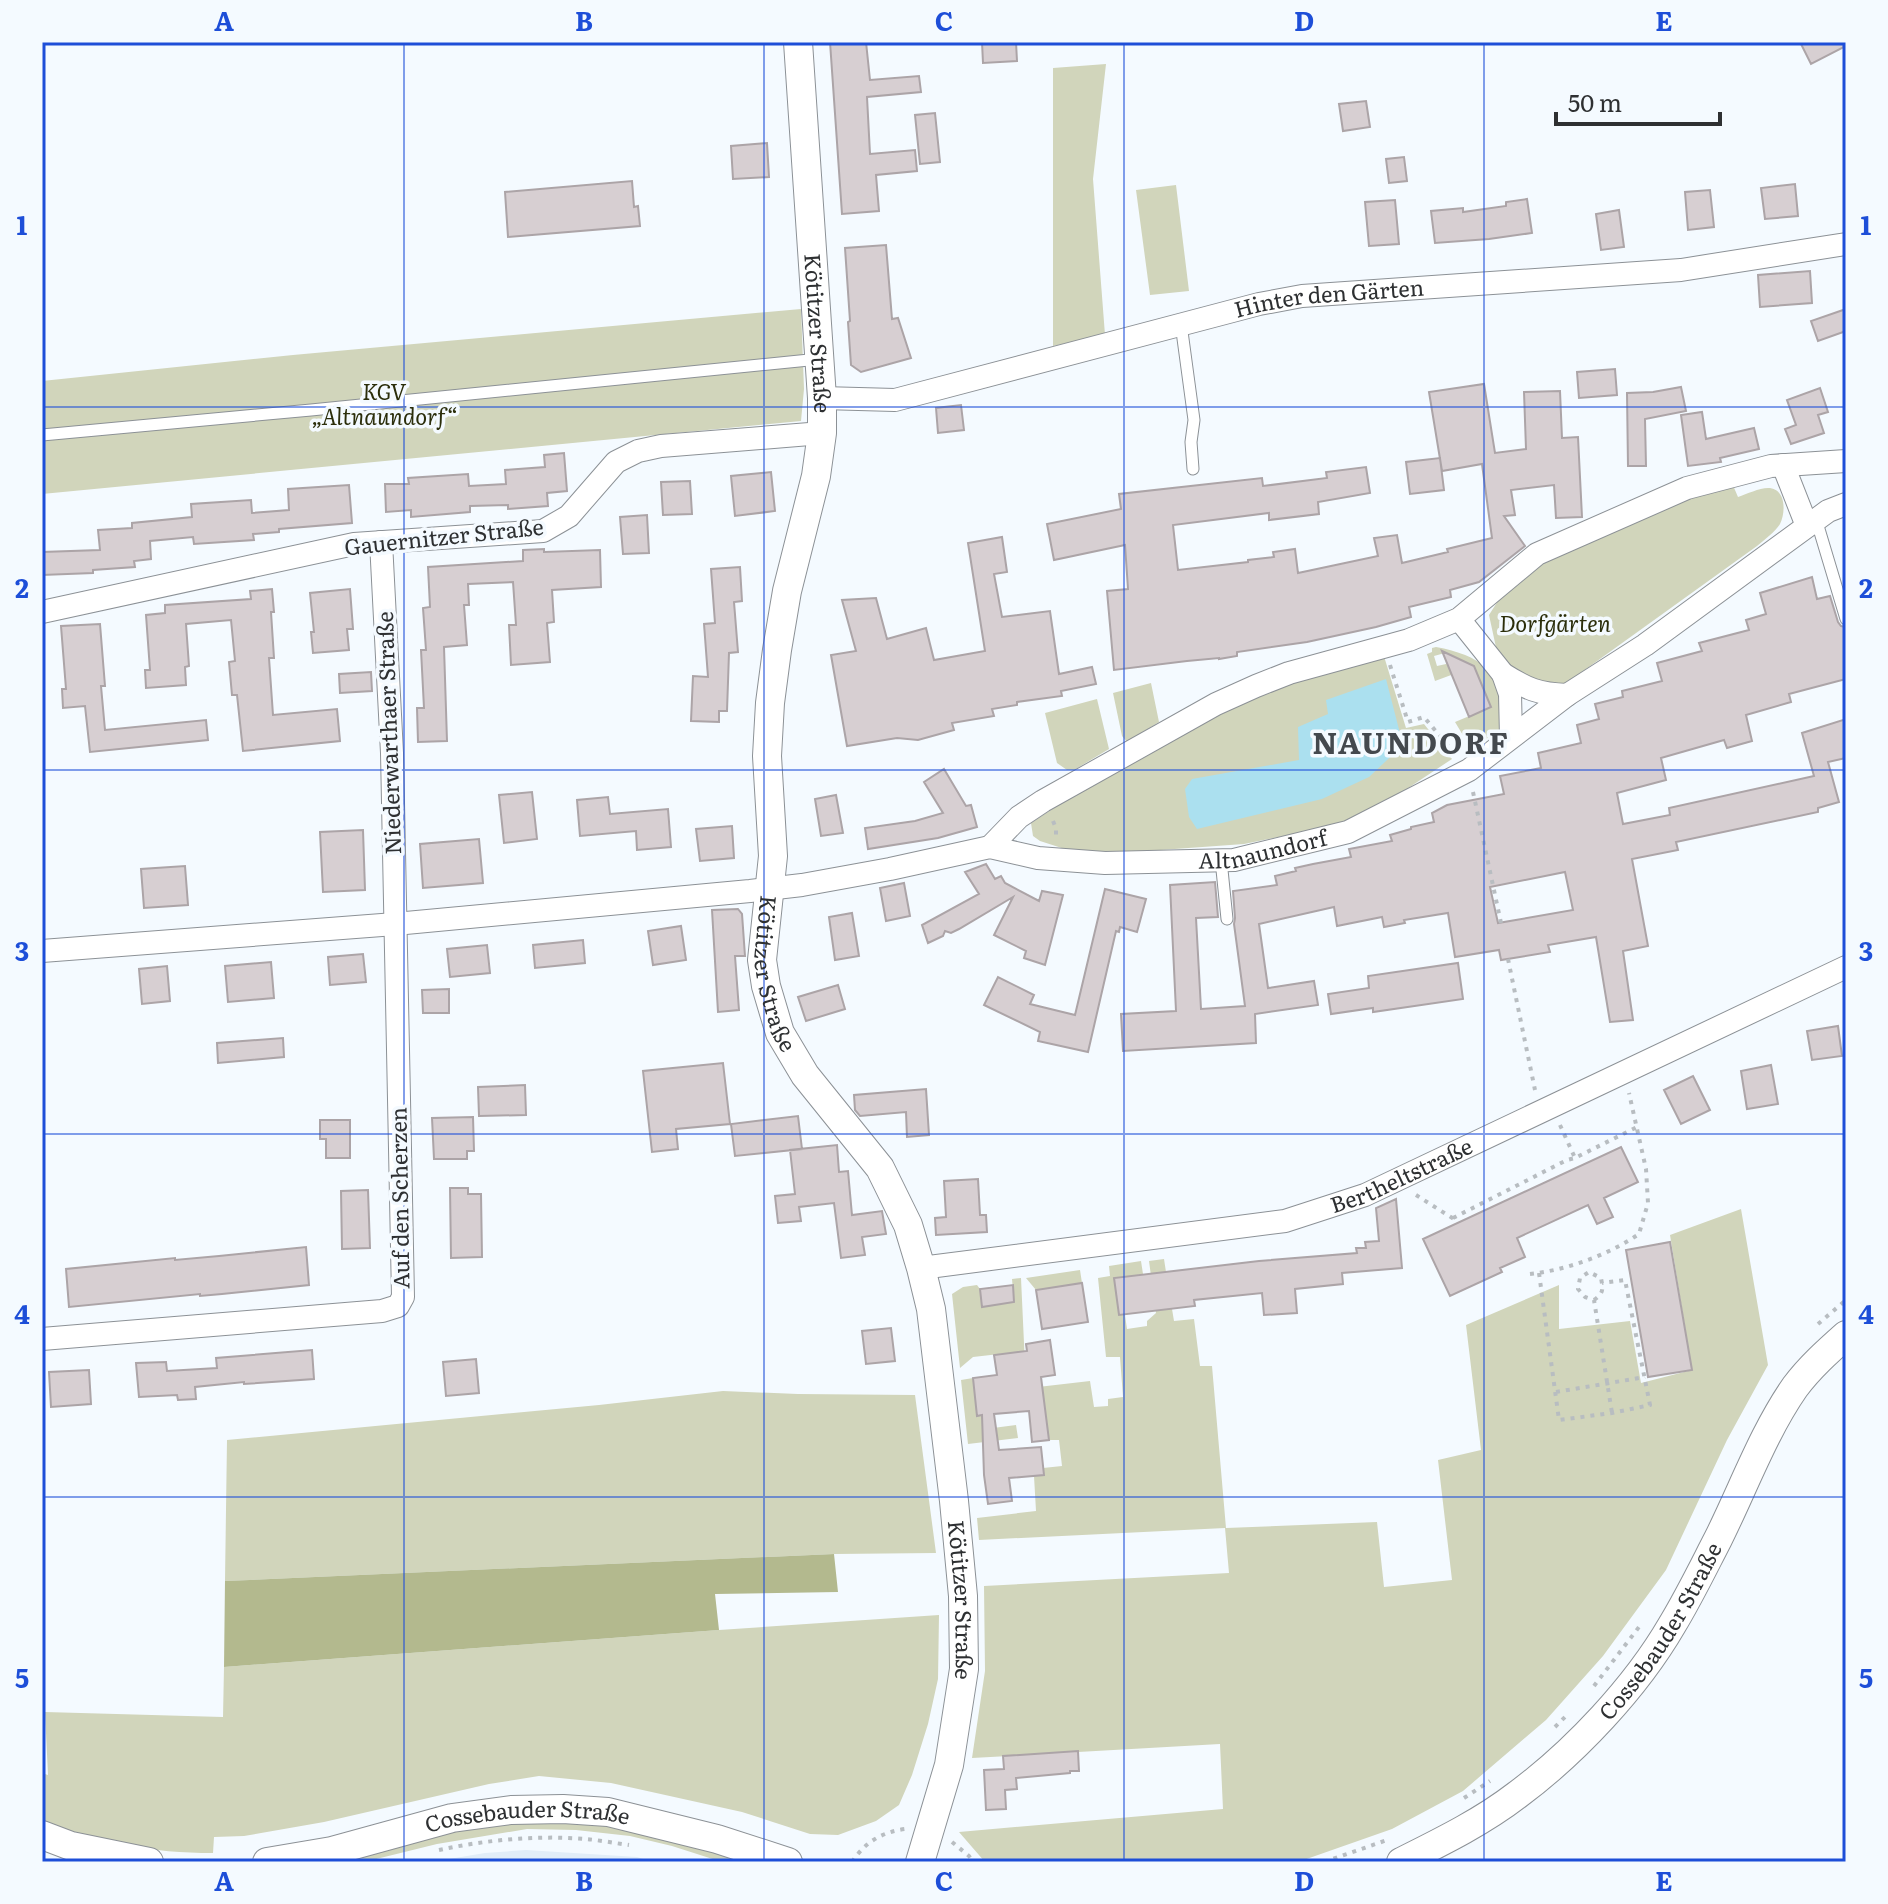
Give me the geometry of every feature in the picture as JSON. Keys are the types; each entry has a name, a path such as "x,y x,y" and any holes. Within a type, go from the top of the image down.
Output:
{"street":[{"name":"Kötitzer Straße","path":"798,42 822,433 810,506 787,591 773,676 767,756 773,856 762,960 780,1033 805,1075 880,1168 908,1225 931,1309 963,1596 964,1669 949,1765 920,1862"},
{"name":"Hinter den Gärten","path":"822,398 895,400 1259,304 1302,296 1681,270 1846,244"},
{"name":"Gauernitzer Straße","path":"42,612 354,544 543,531 569,516 616,462 638,451 661,446 822,433"},
{"path":"990,847 1019,817 1043,801 1216,704 1289,673 1409,640 1459,619 1537,554 1687,488 1771,466 1846,461"},
{"path":"1783,465 1812,523"},
{"name":"Altnaundorf","path":"769,889 990,847 1038,858 1105,863 1234,860 1348,832 1469,770 1567,695 1645,645 1828,511 1846,504"},
{"name":"Niederwarthaer Straße","path":"381,542 392,753 395,924"},
{"path":"1459,619 1503,674 1510,694 1511,737"},
{"path":"1503,674 1526,688 1547,695 1567,695"},
{"path":"42,951 395,924 769,889"},
{"name":"Auf den Scherzen","path":"42,1339 382,1311 398,1306 403,1297 395,924"},
{"name":"Bertheltstraße","path":"921,1268 1285,1221 1365,1195 1846,967"},
{"name":"Cossebauder Straße","path":"1396,1850 1477,1822 1518,1795 1582,1739 1637,1676 1671,1627 1795,1387 1816,1361 1846,1335"},
{"name":"Cossebauder Straße","path":"267,1862 332,1851 452,1818 511,1810 563,1809 622,1815 717,1839 788,1862"},
{"path":"42,1835 71,1846 149,1862"}],"lane":[{"path":"1181,324 1194,420 1191,442 1193,469"},
{"path":"42,435 819,359"},
{"path":"1812,523 1846,619"},
{"path":"1221,860 1227,919"}],"path":[{"path":"1043,801 1056,828 1055,859"},
{"path":"1508,959 1546,1109 1575,1158"},
{"path":"1530,1274 1550,1272 1588,1259 1639,1234 1648,1203 1646,1169 1624,1072"},
{"path":"1407,1175 1412,1192 1455,1220 1567,1160 1637,1127"},
{"path":"1588,1259 1589,1272"},
{"path":"1589,1272 1601,1278 1603,1288 1601,1295 1594,1300"},
{"path":"1589,1272 1580,1278 1578,1289 1585,1297 1594,1300"},
{"path":"1539,1273 1559,1420 1650,1405 1625,1280 1602,1283"},
{"path":"1594,1300 1612,1413"},
{"path":"1815,1326 1846,1300"},
{"path":"1555,1392 1645,1377"},
{"path":"1593,1687 1641,1624"},
{"path":"1547,1735 1575,1707"},
{"path":"1456,1803 1494,1779"},
{"path":"430,1852 532,1838 585,1839 630,1845"},
{"path":"1324,1862 1396,1850"}],"shaded area":[{"path":"526,1850 637,1857 653,1862 431,1862"}],"green space":[{"path":"1106,64 1093,179 1105,335 1053,346 1053,68"},
{"path":"1176,185 1189,291 1150,295 1136,190"},
{"name":"KGV „Altnaundorf“","path":"801,309 804,389 801,421 42,494 42,381"},
{"name":"Dorfgärten","path":"1732,483 1738,497 1768,488 1781,496 1784,507 1782,519 1766,539 1561,687 1510,671 1497,652 1489,615 1503,593 1557,554 1683,500"},
{"path":"1436,647 1469,657 1491,673 1503,697 1503,730 1470,747 1455,722 1491,707 1474,666 1445,653 1434,656 1437,666 1446,664 1462,671 1435,681 1427,654"},
{"path":"1383,653 1406,728 1424,724 1452,759 1378,808 1332,826 1244,844 1133,852 1068,850 1033,836 1031,823 1126,764 1192,728 1260,695 1328,669"},
{"path":"1151,683 1159,722 1127,742 1122,736 1113,693"},
{"path":"1097,699 1109,749 1074,770 1067,770 1057,763 1045,713"},
{"path":"1741,1209 1768,1365 1727,1440 1666,1570 1603,1656 1546,1720 1463,1791 1392,1829 1298,1862 985,1862 959,1832 1223,1809 1220,1744 972,1758 985,1671 984,1586 1229,1573 1225,1528 979,1540 977,1518 1036,1511 1034,1476 1043,1468 1062,1466 1059,1440 1049,1440 1043,1396 1038,1387 1090,1381 1094,1407 1108,1406 1108,1399 1123,1397 1120,1357 1106,1357 1098,1278 1110,1276 1109,1266 1141,1261 1143,1274 1115,1279 1120,1315 1125,1315 1127,1329 1147,1326 1147,1321 1156,1313 1149,1261 1164,1259 1165,1309 1172,1309 1174,1321 1194,1319 1200,1366 1212,1366 1226,1528 1377,1522 1384,1587 1452,1580 1438,1460 1481,1450 1466,1325 1559,1285 1559,1329 1630,1321 1641,1383 1692,1370 1670,1235"},
{"path":"1080,1270 1082,1283 1036,1290 1026,1278"},
{"path":"1021,1278 1025,1365 1017,1352 973,1357 960,1368 952,1294 963,1287 977,1285 982,1306 1014,1302 1012,1279"},
{"path":"973,1378 978,1416 991,1414 993,1428 1016,1425 1018,1438 968,1444 961,1380"},
{"path":"723,1391 915,1395 936,1553 834,1554 225,1581 227,1440"},
{"path":"834,1554 838,1592 715,1594 719,1630 224,1667 225,1581"},
{"path":"939,1615 938,1679 928,1724 899,1805 876,1821 838,1835 810,1834 742,1812 611,1783 539,1776 489,1784 324,1822 244,1836 214,1837 213,1853 126,1846 42,1823 42,1773 48,1775 45,1712 223,1717 224,1667"},
{"path":"579,1821 633,1830 752,1862 722,1862 630,1836 527,1829 437,1844 364,1862 331,1862 438,1833 525,1822"}],"water":[{"path":"1386,679 1403,745 1369,777 1322,799 1197,829 1189,817 1185,789 1192,779 1299,760 1298,727 1328,714 1326,700"}],"building":[{"path":"830,42 866,42 870,80 919,76 921,92 867,97 870,154 915,150 917,171 876,175 879,211 842,214"},
{"path":"982,42 1016,42 1017,61 983,63"},
{"path":"1800,42 1846,42 1846,46 1811,64"},
{"path":"1366,101 1370,127 1343,131 1339,104"},
{"path":"935,113 940,162 920,164 915,115"},
{"path":"767,143 769,177 733,179 731,146"},
{"path":"1404,157 1407,181 1389,183 1386,159"},
{"path":"632,181 634,207 638,206 640,226 508,237 505,192"},
{"path":"1795,184 1798,216 1765,219 1761,188"},
{"path":"1710,190 1714,227 1688,230 1685,192"},
{"path":"1527,199 1532,233 1435,243 1431,211 1463,208 1463,212 1506,206 1506,202"},
{"path":"1395,200 1399,244 1369,246 1365,202"},
{"path":"1619,210 1624,247 1601,250 1596,214"},
{"path":"886,245 892,319 898,318 911,358 861,372 851,365 845,248"},
{"path":"1810,271 1812,303 1760,307 1758,275"},
{"path":"1846,309 1846,331 1818,341 1811,321"},
{"path":"1615,369 1617,395 1579,398 1577,372"},
{"path":"1484,384 1495,453 1526,449 1524,392 1560,391 1562,438 1578,437 1582,517 1556,518 1554,485 1511,490 1515,515 1504,516 1525,546 1479,582 1450,590 1451,597 1409,607 1411,617 1307,642 1237,652 1237,656 1114,670 1107,591 1128,589 1125,545 1054,560 1047,524 1121,509 1119,494 1262,478 1263,486 1327,478 1326,472 1366,467 1370,493 1318,502 1319,514 1269,520 1269,513 1173,525 1178,570 1248,562 1274,557 1273,552 1295,549 1298,573 1378,556 1374,538 1397,535 1402,563 1492,538 1482,464 1442,471 1429,392"},
{"path":"1681,387 1686,411 1645,419 1646,466 1628,466 1627,393"},
{"path":"1820,388 1828,412 1818,415 1824,433 1791,444 1785,429 1796,425 1787,400"},
{"path":"961,405 964,430 938,433 936,408"},
{"path":"1702,412 1706,439 1754,428 1759,449 1720,458 1721,462 1688,466 1681,415"},
{"path":"564,453 567,491 547,493 548,506 508,509 508,505 470,506 470,512 411,517 411,510 386,512 385,484 409,484 408,478 468,474 469,486 506,484 505,470 545,467 544,455"},
{"path":"1440,458 1444,490 1410,494 1406,462"},
{"path":"771,472 775,511 735,516 731,476"},
{"path":"690,481 692,514 663,515 661,482"},
{"path":"349,485 352,523 279,529 279,532 253,534 254,540 194,544 193,537 150,541 151,559 134,561 135,567 42,575 42,552 100,550 98,530 132,528 132,523 192,517 191,504 251,500 252,513 289,510 288,489"},
{"path":"647,515 649,553 623,554 620,517"},
{"path":"1002,537 1007,572 994,574 1002,617 1050,611 1059,674 1092,667 1096,684 1061,691 1062,696 992,709 994,716 952,723 954,730 918,740 897,738 847,746 831,655 856,651 842,600 876,598 887,639 926,628 934,660 985,651 968,543"},
{"path":"544,549 544,552 600,550 601,587 552,590 554,622 547,623 550,662 511,665 509,625 516,625 513,582 468,584 469,605 464,605 467,645 444,647 447,741 418,742 417,708 424,708 421,650 426,650 423,608 430,607 428,567 523,561 523,550"},
{"path":"740,567 742,601 734,602 738,652 729,653 727,711 719,711 719,722 691,721 693,676 708,677 704,624 715,623 711,569"},
{"path":"1812,577 1817,599 1830,596 1838,622 1846,627 1846,679 1789,694 1791,702 1746,715 1752,741 1727,748 1724,740 1661,758 1666,780 1617,793 1623,824 1670,815 1669,808 1814,776 1802,733 1846,719 1846,758 1828,762 1839,802 1818,808 1818,812 1676,842 1678,850 1632,859 1648,946 1623,951 1633,1020 1610,1022 1596,937 1548,945 1550,952 1501,960 1499,950 1455,957 1448,913 1404,920 1405,923 1384,927 1382,917 1337,926 1334,907 1259,924 1268,988 1314,981 1318,1005 1255,1014 1256,1043 1123,1051 1121,1014 1176,1011 1170,885 1215,882 1218,917 1196,918 1201,1009 1245,1006 1234,924 1233,891 1277,885 1275,876 1296,871 1295,868 1351,857 1349,849 1392,841 1390,835 1434,822 1432,813 1447,805 1504,794 1500,776 1541,768 1538,753 1581,743 1577,725 1599,719 1595,704 1623,697 1622,691 1662,681 1657,663 1702,651 1699,643 1749,630 1746,620 1766,614 1760,593","holes":["1565,872 1573,910 1498,923 1490,887"]},
{"path":"272,589 274,658 269,658 273,715 337,709 340,741 243,751 237,695 232,695 229,662 235,661 231,620 186,624 189,666 185,667 186,685 146,688 145,670 150,670 146,615 165,613 165,605 251,599 250,591"},
{"path":"350,589 353,629 347,629 349,650 313,653 310,593"},
{"path":"100,624 105,730 206,720 208,740 90,752 85,706 63,708 62,689 66,689 61,626"},
{"path":"1442,651 1474,666 1491,707 1469,717"},
{"path":"371,672 372,691 340,693 339,674"},
{"path":"944,769 966,806 971,805 977,827 938,838 868,849 865,828 915,821 943,813 924,782"},
{"path":"532,792 537,839 504,843 499,795"},
{"path":"836,795 843,833 821,836 815,799"},
{"path":"608,797 610,814 668,809 671,847 637,850 636,831 580,836 577,800"},
{"path":"732,826 734,858 700,861 696,829"},
{"path":"363,830 365,890 323,892 320,832"},
{"path":"479,839 483,883 423,888 420,844"},
{"path":"986,864 995,879 1001,876 1005,883 1039,901 1042,891 1063,895 1045,965 1024,958 1026,951 994,935 1013,897 951,933 945,931 943,936 928,943 922,925 979,894 965,872"},
{"path":"185,866 188,905 144,908 141,869"},
{"path":"904,883 910,916 886,921 880,888"},
{"path":"1105,889 1146,899 1137,932 1120,927 1119,932 1116,931 1088,1052 1038,1041 1040,1032 984,1005 998,977 1034,995 1030,1004 1075,1015"},
{"path":"738,909 742,914 745,956 735,956 739,1010 718,1012 712,910"},
{"path":"852,913 859,956 835,960 829,917"},
{"path":"681,926 686,960 653,965 648,931"},
{"path":"583,940 585,963 535,968 533,945"},
{"path":"487,945 490,973 450,977 447,949"},
{"path":"363,954 366,982 330,985 328,957"},
{"path":"271,962 274,998 228,1002 225,966"},
{"path":"1458,963 1463,999 1373,1012 1373,1008 1331,1014 1328,994 1369,988 1368,976"},
{"path":"167,966 170,1001 142,1004 139,969"},
{"path":"838,985 845,1009 806,1021 798,997"},
{"path":"449,989 449,1013 423,1013 422,990"},
{"path":"1838,1026 1842,1056 1812,1060 1807,1031"},
{"path":"283,1038 284,1057 218,1063 217,1043"},
{"path":"723,1063 730,1124 676,1129 678,1149 652,1152 643,1071"},
{"path":"1771,1065 1778,1104 1747,1109 1741,1071"},
{"path":"1693,1076 1710,1110 1681,1124 1664,1090"},
{"path":"525,1085 526,1115 479,1116 478,1087"},
{"path":"926,1089 929,1135 907,1137 906,1112 860,1116 855,1110 854,1095"},
{"path":"798,1116 802,1149 735,1156 731,1124"},
{"path":"473,1117 474,1151 467,1151 467,1159 434,1159 432,1118"},
{"path":"320,1120 350,1120 350,1158 326,1158 326,1139 320,1139"},
{"path":"837,1145 839,1172 848,1171 852,1215 882,1211 886,1234 862,1237 865,1255 841,1258 834,1203 799,1207 801,1221 778,1223 775,1196 795,1194 790,1150"},
{"path":"1621,1147 1638,1182 1604,1198 1613,1217 1597,1224 1588,1205 1517,1238 1525,1257 1500,1268 1502,1272 1450,1296 1423,1239"},
{"path":"978,1179 980,1215 986,1215 987,1232 936,1235 935,1218 946,1217 944,1181"},
{"path":"450,1188 468,1188 468,1194 481,1194 482,1257 451,1258"},
{"path":"368,1190 370,1248 342,1249 341,1191"},
{"path":"1396,1199 1402,1268 1342,1273 1343,1284 1295,1289 1297,1313 1264,1315 1262,1293 1194,1300 1195,1306 1119,1315 1114,1278 1357,1253 1356,1248 1366,1248 1365,1242 1379,1241 1376,1208"},
{"path":"1670,1242 1692,1370 1648,1377 1626,1250"},
{"path":"306,1247 309,1285 69,1307 66,1269"},
{"path":"1082,1283 1088,1322 1042,1329 1036,1290"},
{"path":"1013,1285 1014,1302 982,1307 980,1289"},
{"path":"891,1328 895,1361 866,1364 862,1331"},
{"path":"1050,1340 1055,1375 1041,1377 1049,1440 1032,1442 1029,1411 994,1414 999,1450 1041,1447 1044,1475 1009,1478 1012,1501 988,1504 982,1415 977,1416 973,1378 997,1375 994,1355 1027,1351 1026,1344"},
{"path":"312,1350 314,1379 195,1387 196,1399 178,1400 177,1395 139,1397 136,1363 166,1362 167,1371 217,1368 216,1358"},
{"path":"476,1359 479,1393 446,1396 443,1362"},
{"path":"89,1370 91,1404 51,1407 49,1372"},
{"path":"1078,1751 1079,1771 1016,1778 1017,1789 1005,1790 1006,1809 986,1810 984,1770 1004,1769 1003,1756"}],"district":[{"name":"NAUNDORF","path":"1411,744"}]}
